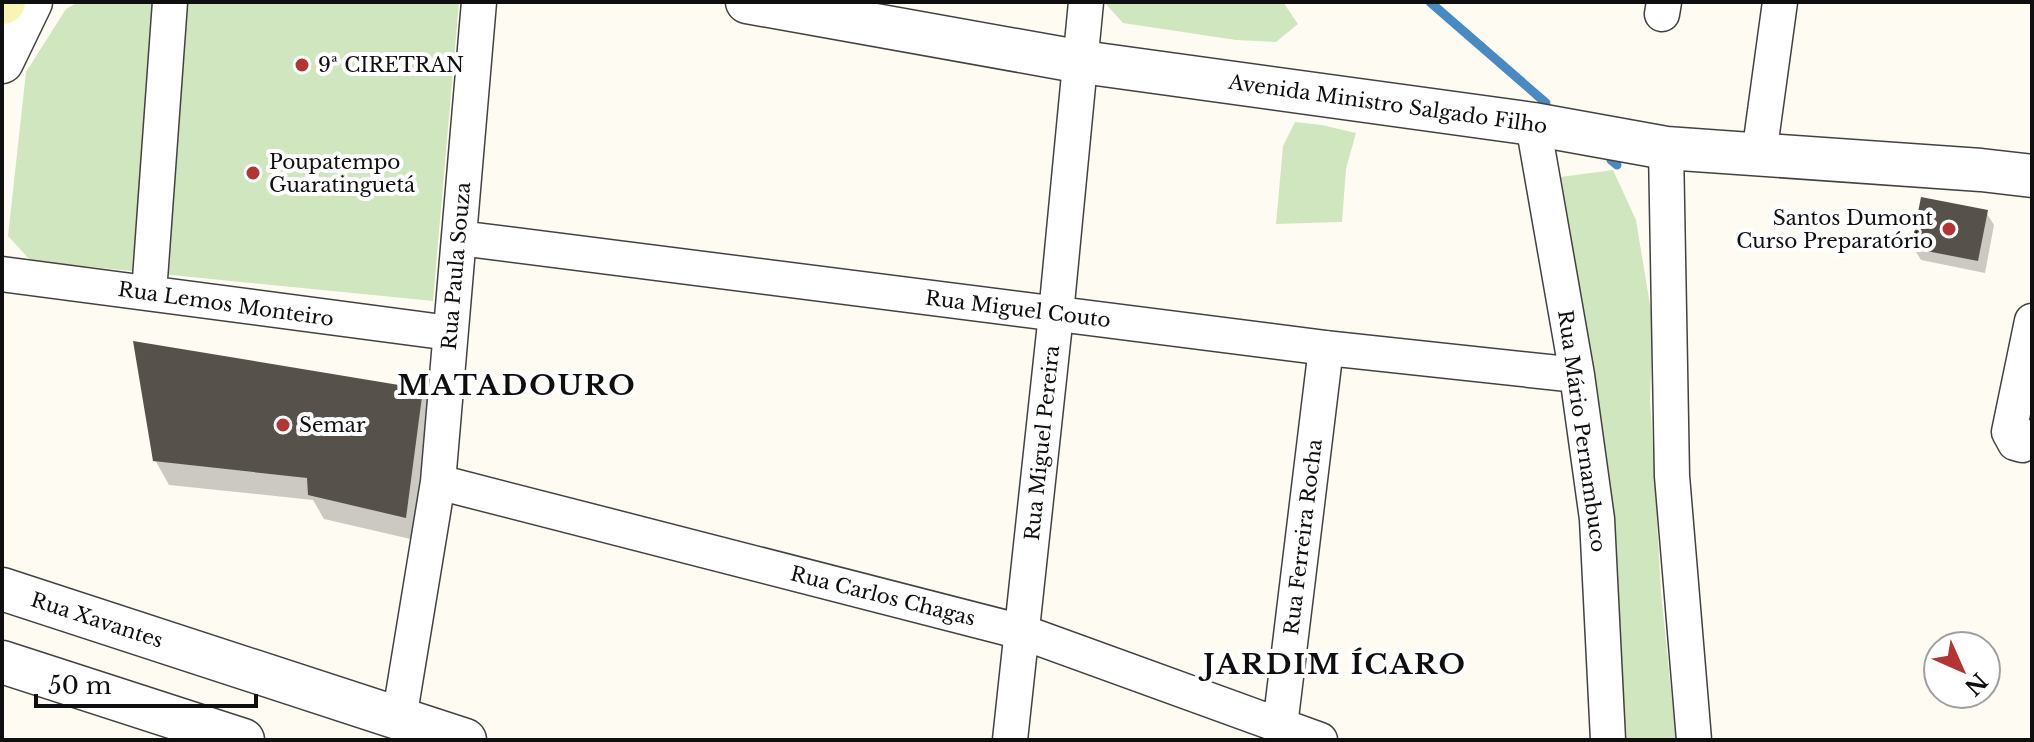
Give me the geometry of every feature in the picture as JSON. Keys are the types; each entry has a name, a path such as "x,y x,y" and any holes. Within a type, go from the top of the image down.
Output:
{"street":[{"path":"2,62 31,2"},
{"path":"149,293 170,2"},
{"name":"Rua Paula Souza","path":"399,719 438,482 479,2"},
{"name":"Avenida Ministro Salgado Filho","path":"747,2 1082,62 1533,124 1666,148 2032,176"},
{"name":"Rua Miguel Pereira","path":"1010,740 1086,2"},
{"path":"1759,155 1780,2"},
{"name":"Rua Mário Pernambuco","path":"1533,124 1577,375 1597,519 1608,740"},
{"path":"1666,148 1672,476 1694,740"},
{"name":"Rua Miguel Couto","path":"459,238 1326,348 1577,375"},
{"name":"Rua Lemos Monteiro","path":"2,274 450,333"},
{"path":"2023,440 2009,432 2032,321"},
{"name":"Rua Ferreira Rocha","path":"1280,726 1326,348"},
{"name":"Rua Carlos Chagas","path":"438,482 1022,632 1320,740"},
{"name":"Rua Xavantes","path":"2,589 465,740"},
{"path":"2,662 243,740"}],"green space":[{"path":"78,2 459,2 433,301 31,261 8,236 26,72 66,9"},
{"path":"1104,2 1283,2 1298,24 1276,42 1236,40 1123,23"},
{"path":"1295,122 1356,133 1346,169 1342,222 1276,224 1283,146"},
{"path":"1613,170 1636,220 1653,323 1650,398 1661,592 1676,740 1622,740 1577,278 1560,177"}],"building":[{"name":"Santos Dumont Curso Preparatório","path":"1921,197 1988,210 1978,261 1911,248"},
{"name":"Semar","path":"133,341 423,389 406,518 308,495 307,478 153,461"}],"waterway":[{"path":"1430,2 1546,103"},
{"path":"1611,160 1617,165"}],"place":[{"name":"9ª CIRETRAN","path":"302,65"},
{"name":"Poupatempo Guaratinguetá","path":"253,173"},
{"name":"Santos Dumont Curso Preparatório","path":"1949,229"},
{"name":"Semar","path":"283,425"}],"district":[{"name":"MATADOURO","path":"517,385"},
{"name":"JARDIM ÍCARO","path":"1335,664"}]}
